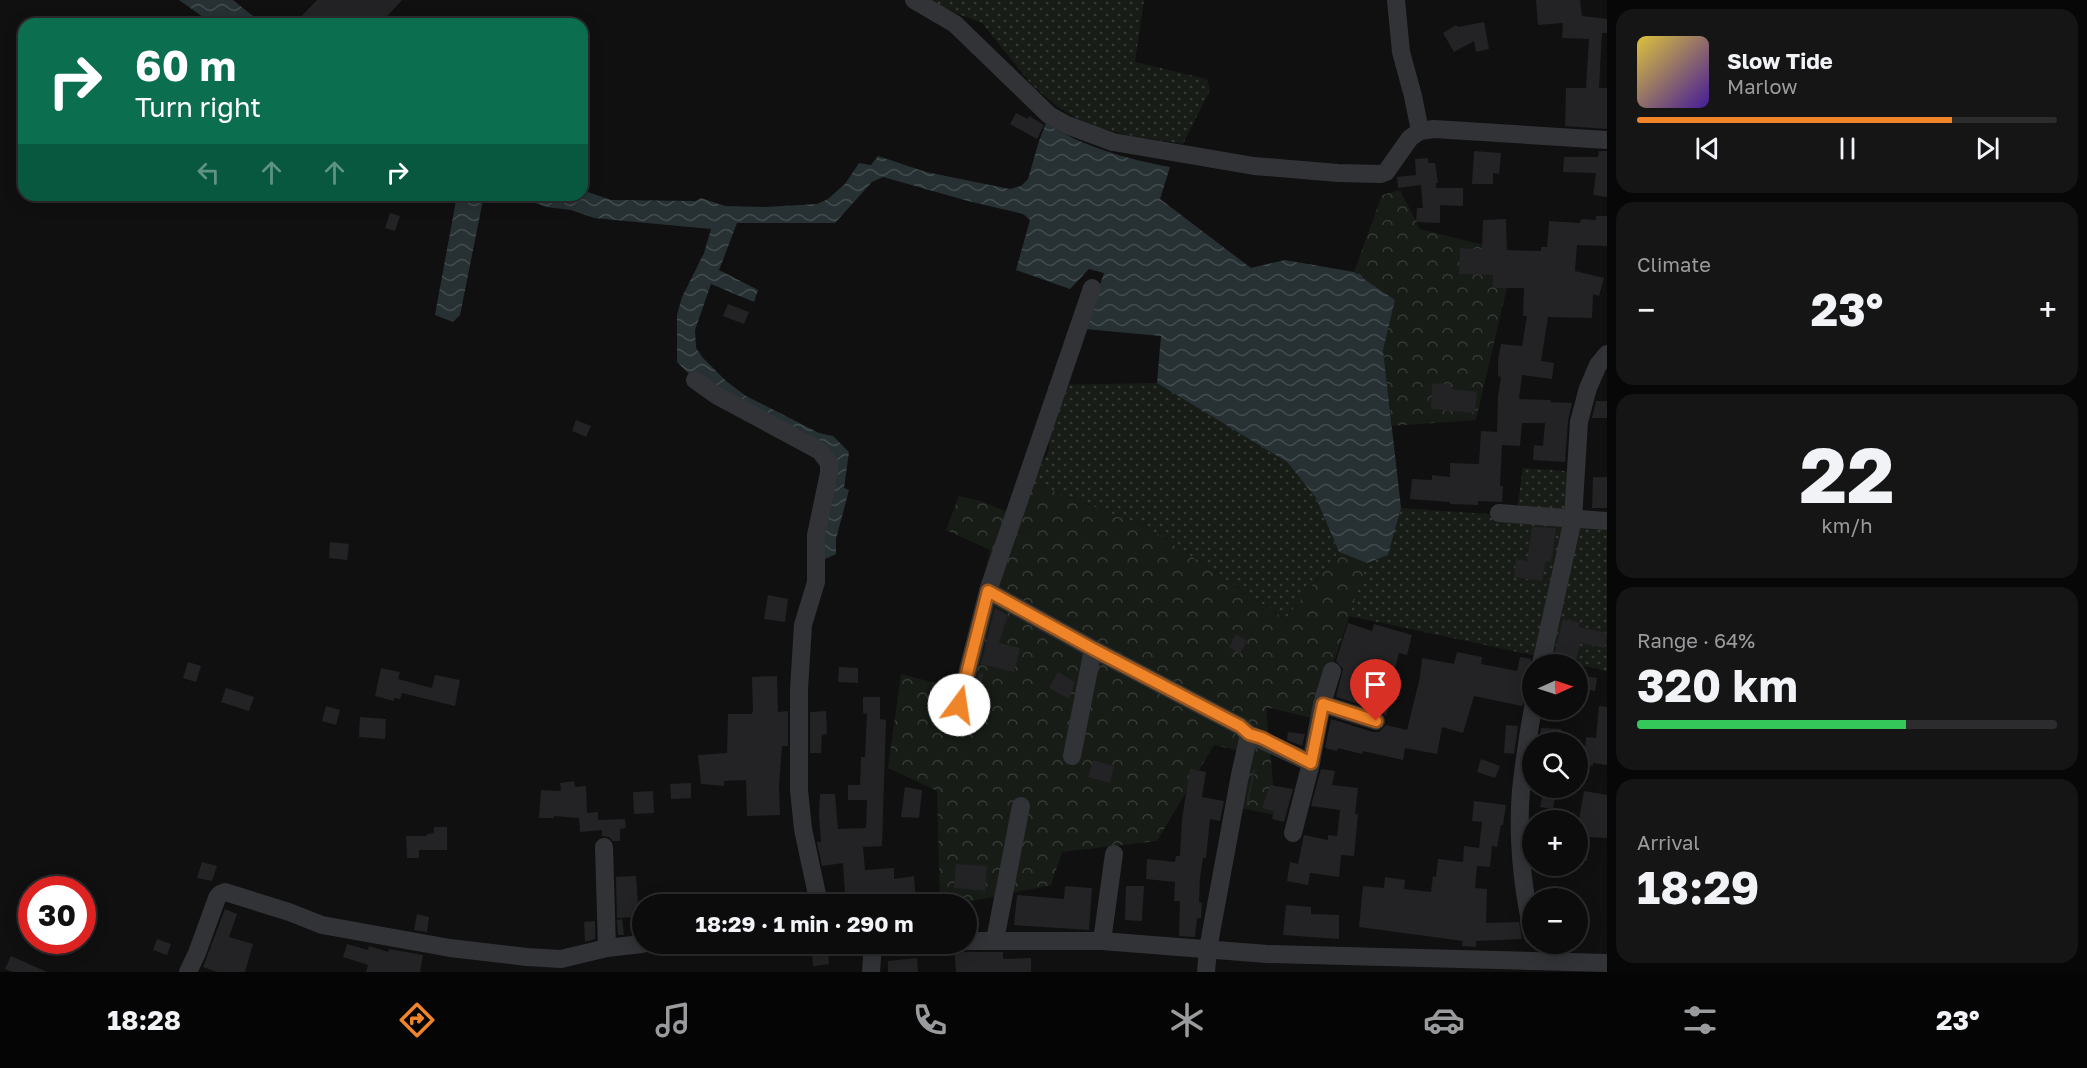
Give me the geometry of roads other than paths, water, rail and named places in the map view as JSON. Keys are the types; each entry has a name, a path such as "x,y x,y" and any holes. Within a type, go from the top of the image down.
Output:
{"street":[{"path":"914,0 955,24 1049,116 1067,126 1113,142 1254,166 1381,174 1390,168 1404,146 1420,131 1434,129 1607,140"},
{"path":"1396,0 1401,52 1420,131"},
{"path":"959,705 988,591 1092,288"},
{"path":"1543,654 1573,519 1579,422 1588,388 1598,364 1607,354"},
{"path":"695,380 717,395 820,452 829,463 830,473 816,535 816,582 803,625 798,689 799,790 817,894"},
{"path":"1499,513 1607,521"},
{"path":"988,591 1240,726 1249,734 1262,738 1311,763"},
{"path":"1072,756 1093,649"},
{"path":"1293,833 1332,671"},
{"path":"1323,704 1376,721"},
{"path":"1526,888 1520,818 1521,791 1531,720"},
{"path":"1206,972 1208,949 1249,734"},
{"path":"995,940 1021,806"},
{"path":"604,847 607,948"},
{"path":"1102,941 1114,854"},
{"path":"188,972 217,898 225,892 289,912 322,926 450,948 527,957 561,965 607,948 632,945"},
{"path":"977,941 1102,941 1380,964 1522,953"},
{"path":"871,972 872,954"},
{"path":"1550,954 1607,963"}],"water":[{"path":"179,0 233,0 256,18 204,18"},
{"path":"1046,123 1075,139 1106,151 1170,167 1160,199 1251,268 1285,260 1354,272 1395,300 1383,350 1401,508 1388,555 1367,563 1339,552 1316,498 1287,462 1157,383 1161,336 1085,329 1104,273 1089,269 1070,289 1016,270 1030,220 1023,214 883,177 872,182 835,223 737,223 719,270 758,290 754,302 711,284 695,330 696,348 726,381 746,396 819,433 833,436 849,452 844,488 849,490 836,539 836,554 821,561 833,468 694,379 677,362 677,315 682,297 704,253 711,229 594,218 571,210 546,207 530,201 588,201 588,192 611,200 696,201 701,198 725,206 766,207 817,204 828,199 845,184 859,163 871,165 878,156 926,172 1010,189 1021,186 1028,179"},
{"path":"456,201 483,201 460,315 453,322 435,315"}]}
